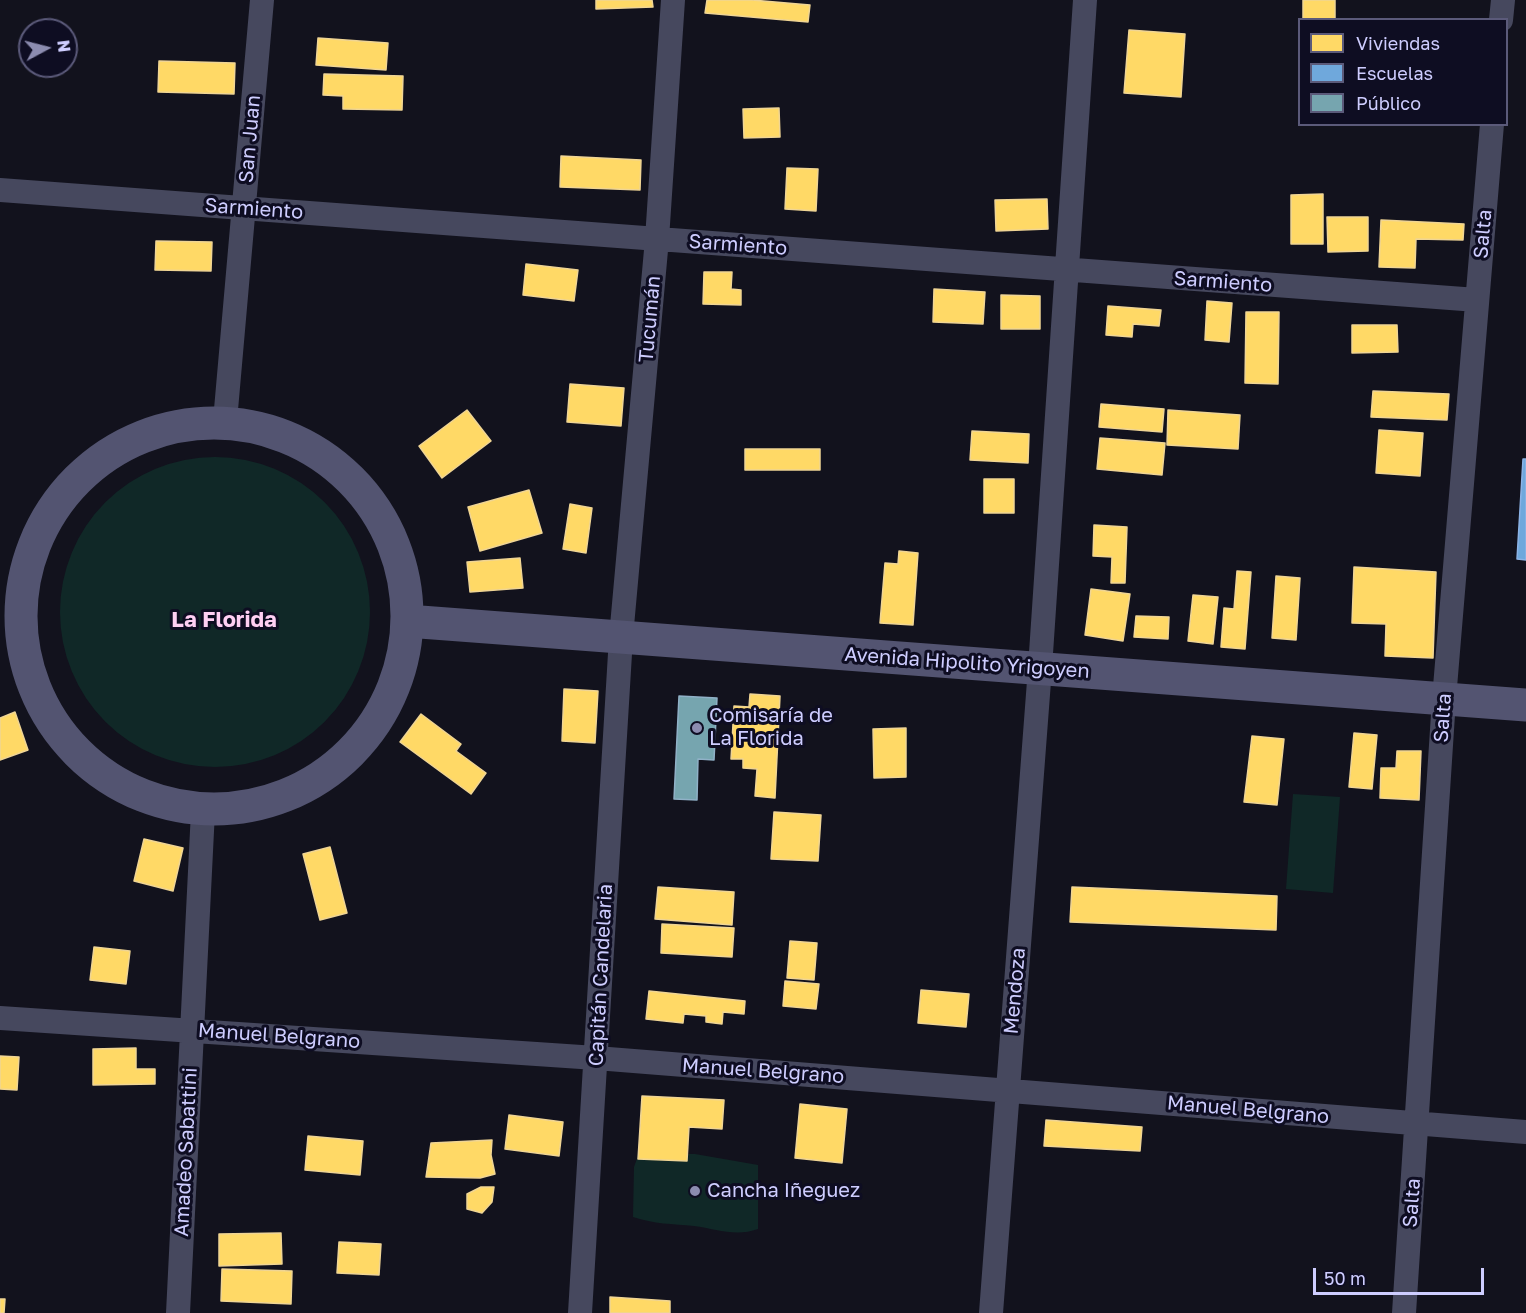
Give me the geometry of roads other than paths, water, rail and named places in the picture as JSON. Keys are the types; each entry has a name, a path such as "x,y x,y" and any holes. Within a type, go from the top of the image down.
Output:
{"street":[{"name":"San Juan","path":"225,421 262,0"},
{"name":"Tucumán","path":"621,637 657,239 674,0"},
{"name":"Mendoza","path":"991,1313 1040,668 1085,0"},
{"path":"1501,18 1503,0"},
{"name":"Salta","path":"1404,1313 1444,699 1492,126"},
{"name":"Sarmiento","path":"0,190 1477,300"},
{"path":"225,421 274,430 319,452 357,484 385,525 399,562 407,621 400,672 378,719 345,759 303,789 254,807 203,811 152,801 115,783 106,778 68,744 39,701 23,651 10,598 49,515 86,468 128,441 166,428 225,421"},
{"name":"Avenida Hipolito Yrigoyen","path":"407,621 1526,705"},
{"name":"Capitán Candelaria","path":"580,1313 621,637"},
{"name":"Amadeo Sabattini","path":"178,1313 203,811"},
{"name":"Manuel Belgrano","path":"0,1018 596,1058 1417,1125 1526,1131"}],"place":[{"name":"Comisaría de La Florida","path":"697,728"},
{"name":"Cancha Iñeguez","path":"695,1191"}],"district":[{"name":"La Florida","path":"224,620"}]}
